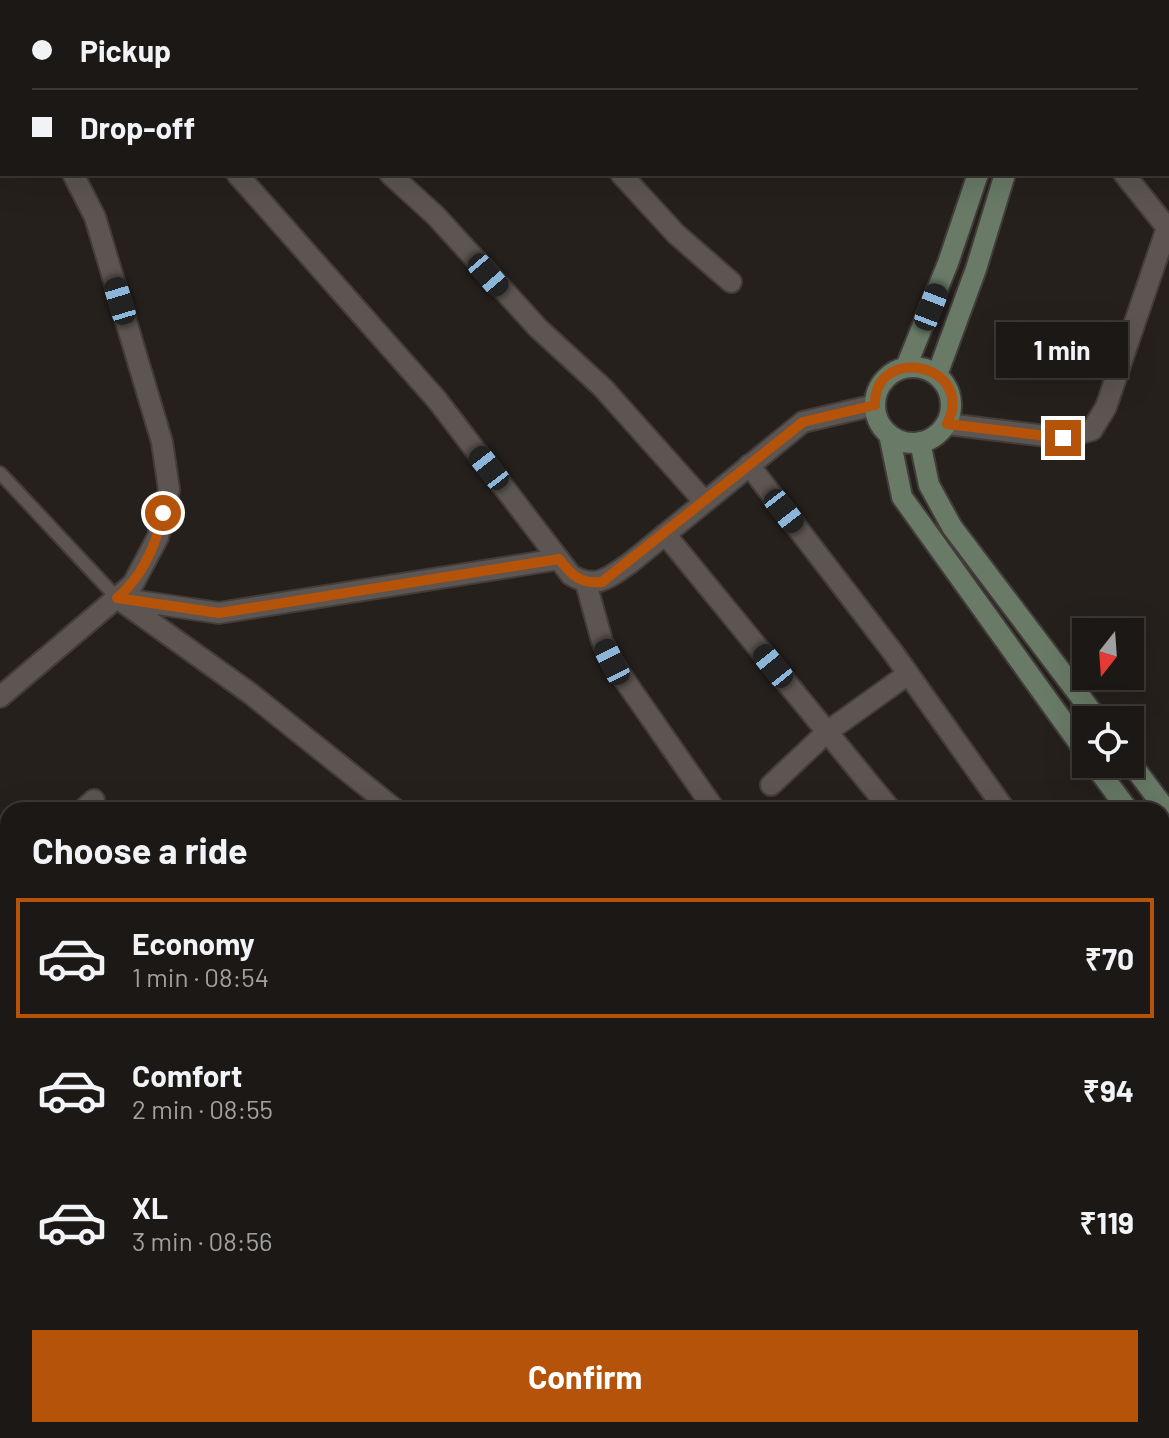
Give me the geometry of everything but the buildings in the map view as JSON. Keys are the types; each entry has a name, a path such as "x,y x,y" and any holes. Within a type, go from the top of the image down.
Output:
{"street":[{"path":"0,697 133,584 158,537 169,490 162,442 100,232 74,176"},
{"path":"239,176 437,400 571,575 586,583 602,582 803,422 875,405"},
{"path":"392,176 436,216 505,295 603,388 704,501"},
{"path":"623,176 676,234 731,282"},
{"path":"906,367 948,263 977,176"},
{"path":"937,375 976,269 1004,176"},
{"path":"947,424 1063,438 1092,430 1106,407 1168,229 1126,176"},
{"path":"906,367 922,367 937,375 949,391 952,403 947,424 936,436 920,442 899,440 889,434 880,424 875,405 879,387 886,377 906,367"},
{"path":"889,434 902,497 1072,734"},
{"path":"920,442 929,485 952,527 1087,706"},
{"path":"749,465 908,674 999,802"},
{"path":"665,534 884,802"},
{"path":"117,598 219,613 559,559"},
{"path":"586,583 602,641 612,662 706,802"},
{"path":"117,598 251,694 386,802"},
{"path":"771,785 827,732 908,674"},
{"path":"1104,778 1122,802"},
{"path":"1142,778 1160,802"}],"lane":[{"path":"0,473 117,598"}],"route":[{"path":"163,513 158,537 133,584 117,598 219,613 559,559 571,575 586,583 602,582 630,563 803,422 875,405 879,387 886,377 909,366 922,367 943,380 952,403 947,424 1063,438"}]}
